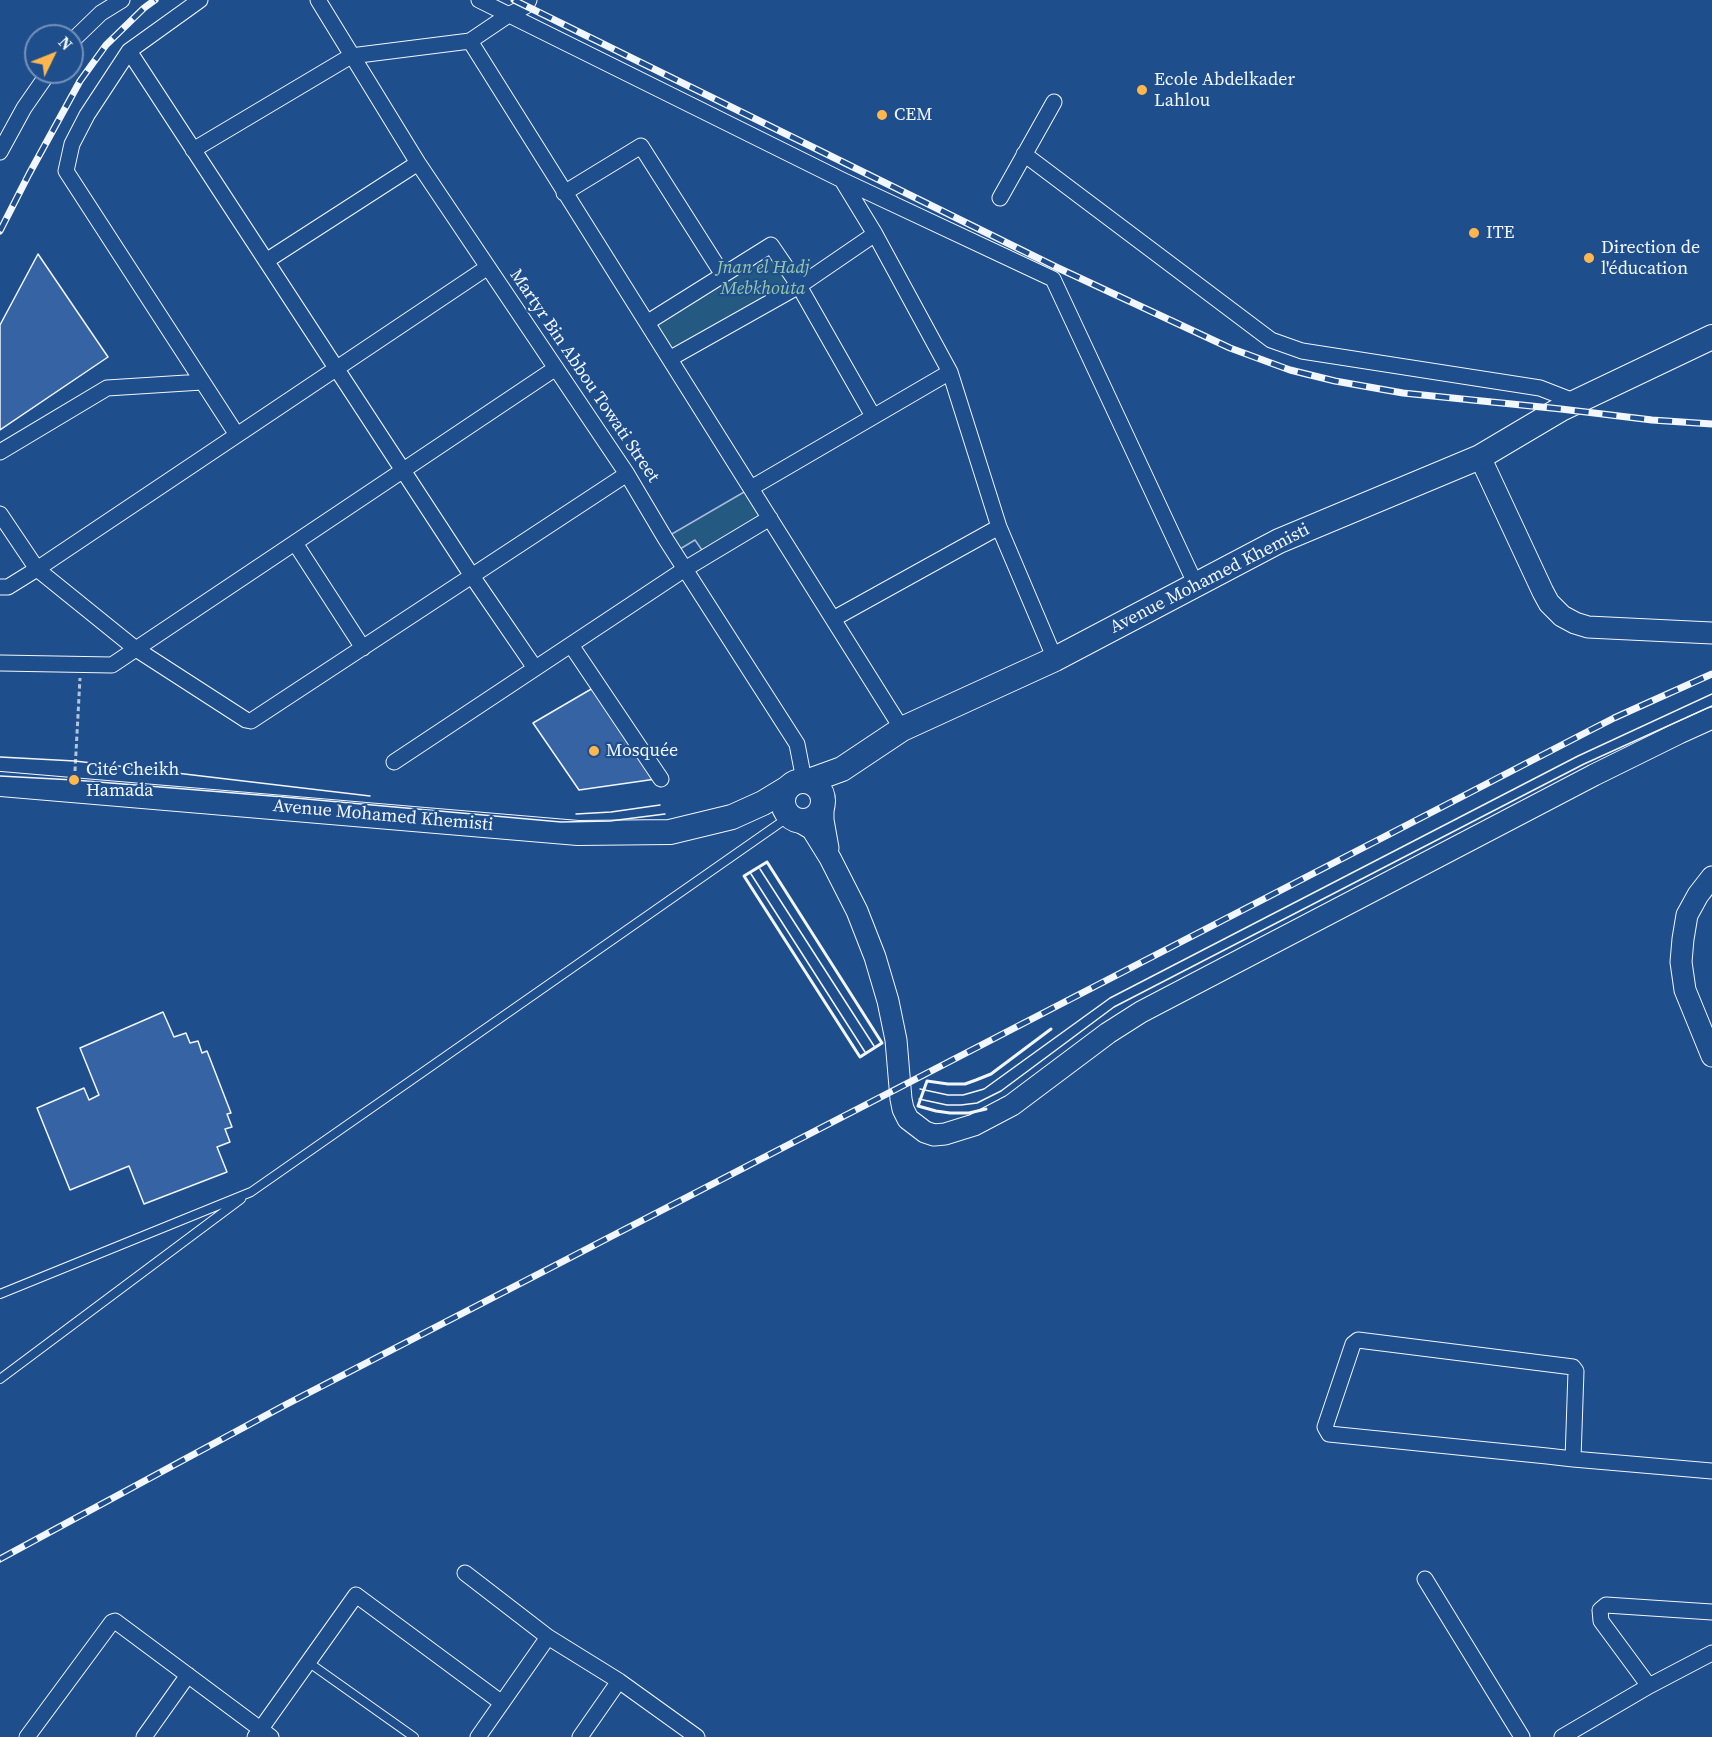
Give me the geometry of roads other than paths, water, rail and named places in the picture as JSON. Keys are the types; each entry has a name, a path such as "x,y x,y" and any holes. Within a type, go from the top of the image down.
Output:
{"main road":[{"name":"Avenue Mohamed Khemisti","path":"0,784 578,832 670,832 732,817 762,803 802,800 842,769 902,729 1055,658 1279,541 1480,457 1576,402 1712,337"}],"street":[{"path":"84,29 101,13 122,0"},
{"path":"200,0 129,51 93,106 72,144 66,171 237,435"},
{"name":"Martyr Bin Abbou Towati Street","path":"318,0 418,163 627,474 796,744 802,800"},
{"path":"479,0 843,180 1053,279 1196,585"},
{"path":"193,150 351,56 470,41 526,6 529,0"},
{"path":"470,41 902,729"},
{"path":"129,51 472,576 535,668"},
{"path":"0,152 24,108 41,84"},
{"path":"1000,198 1054,102"},
{"path":"564,193 641,146 723,275"},
{"path":"1024,154 1271,340 1302,351 1540,388 1576,402"},
{"path":"266,261 418,163"},
{"path":"843,180 950,372 999,528 1055,658"},
{"path":"671,358 798,286 875,234"},
{"path":"648,322 771,245 798,286 873,416"},
{"path":"0,587 8,587 37,569 488,267"},
{"path":"0,663 112,665 556,368"},
{"path":"751,488 950,372"},
{"path":"0,452 107,388 202,382"},
{"path":"1480,457 1543,592 1549,603 1562,616 1588,627 1712,633"},
{"path":"0,514 37,569 136,649 246,720 251,721 627,474"},
{"path":"394,762 685,569 770,518"},
{"path":"833,619 999,528"},
{"path":"295,543 363,648"},
{"path":"571,645 661,778"},
{"path":"802,800 812,829 830,858 857,911 875,957 888,1001 896,1040 903,1109 908,1119 916,1126 934,1136 974,1125 1012,1105 1108,1033 1160,1002 1594,775 1712,718"},
{"path":"802,800 823,820 830,858"},
{"path":"1712,877 1698,895 1688,915 1681,962 1685,990 1712,1056"},
{"path":"1573,1459 1575,1369 1358,1340 1353,1344 1325,1427 1329,1434 1573,1459 1712,1471"},
{"path":"465,1573 548,1637 619,1681 697,1737"},
{"path":"1425,1579 1522,1737"},
{"path":"27,1737 114,1621 188,1675 262,1734 308,1662 356,1595 502,1702"},
{"path":"1649,1686 1601,1621 1600,1611 1606,1605 1712,1612"},
{"path":"478,1737 548,1637"},
{"path":"1562,1737 1586,1731 1649,1686 1712,1653"},
{"path":"144,1737 188,1675"},
{"path":"580,1737 619,1681"}],"lane":[{"path":"0,1379 251,1192 802,800"},
{"path":"0,1294 251,1192"},
{"path":"308,1662 414,1737"}],"tram line":[{"path":"920,1089 948,1095 963,1095 984,1089 1110,998 1578,756 1712,694"},
{"path":"919,1099 947,1105 977,1103 1001,1091 1114,1007 1584,764 1712,706"},
{"path":"0,757 75,761 370,796"},
{"path":"0,776 284,797 561,822 610,821 665,814"},
{"path":"576,814 660,805"},
{"path":"760,869 874,1046"},
{"path":"751,874 865,1052"}],"railway":[{"path":"0,231 80,81 106,45 155,0"},
{"path":"514,0 1056,267 1230,348 1290,370 1335,381 1403,393 1652,420 1712,424"},
{"path":"0,1559 287,1404 1614,718 1712,674"}],"place":[{"name":"Ecole Abdelkader Lahlou","path":"1142,90"},
{"name":"CEM","path":"882,115"},
{"name":"ITE","path":"1474,233"},
{"name":"Direction de l'éducation","path":"1589,258"},
{"name":"Mosquée","path":"594,751"},
{"name":"Cité Cheikh Hamada","path":"74,780"}],"park label":[{"name":"Jnan el Hadj Mebkhouta","path":"763,278"}]}
